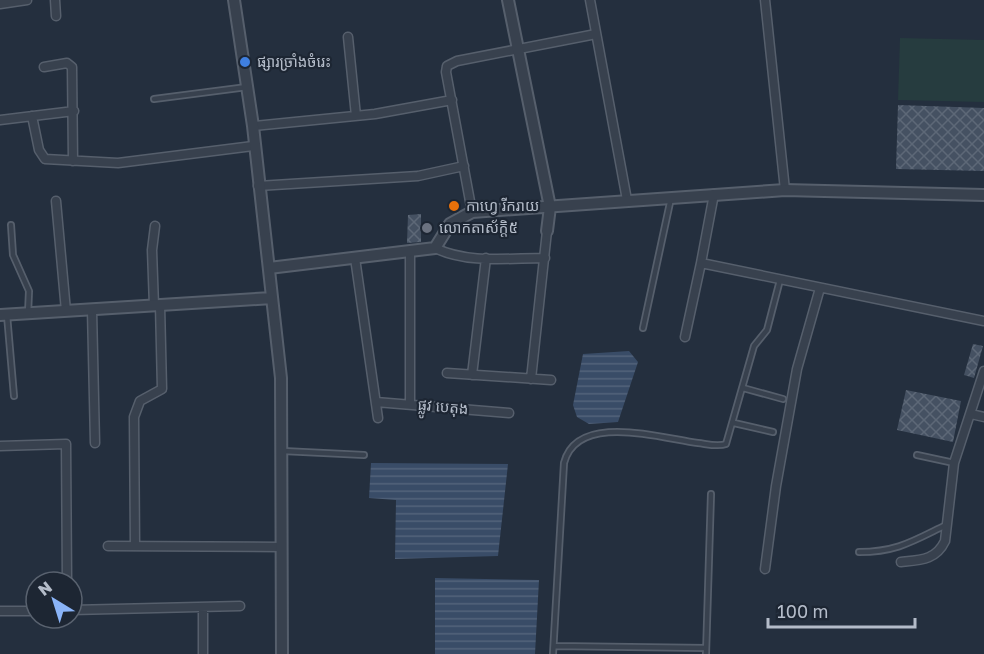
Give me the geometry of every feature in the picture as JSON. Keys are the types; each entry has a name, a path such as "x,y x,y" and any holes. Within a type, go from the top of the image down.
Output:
{"street":[{"path":"0,4 27,0"},
{"path":"55,0 56,16"},
{"path":"234,0 253,126 253,146 281,378 282,654"},
{"path":"508,0 550,207 531,379"},
{"path":"590,0 627,200"},
{"path":"765,0 785,189"},
{"path":"472,212 446,72 451,63 596,34"},
{"path":"348,37 356,116"},
{"path":"44,68 67,63 72,67 73,161"},
{"path":"253,126 356,116 452,100"},
{"path":"0,120 74,111"},
{"path":"32,116 41,155 45,159 118,163 253,146"},
{"path":"258,186 418,176 464,166"},
{"path":"435,248 450,224 472,212 785,189 984,195"},
{"path":"685,337 714,194"},
{"path":"56,201 66,311"},
{"path":"135,546 134,417 140,401 162,389 152,250 155,226"},
{"path":"269,268 410,253 435,248 451,255 486,258 545,258"},
{"path":"410,253 410,404"},
{"path":"355,258 378,418"},
{"path":"472,375 486,258"},
{"path":"701,263 984,321"},
{"path":"765,569 776,486 796,369 820,288"},
{"path":"4,315 273,298"},
{"path":"92,310 95,443"},
{"path":"901,562 928,559 940,552 945,541 954,463 984,371"},
{"path":"447,373 551,380"},
{"name":"ផ្លូវ បេតុង","path":"376,402 509,413"},
{"path":"971,414 984,417"},
{"path":"0,446 66,444 67,570"},
{"path":"108,546 282,547"},
{"path":"84,610 240,606"},
{"path":"203,607 203,654"},
{"path":"0,611 24,610"}],"lane":[{"path":"154,99 247,87"},
{"path":"643,328 671,198"},
{"path":"12,225 13,255 29,291 28,314"},
{"path":"553,654 564,463 573,444 584,437 610,431 722,446 729,442 754,346 767,330 780,280"},
{"path":"4,315 14,396"},
{"path":"743,388 783,399"},
{"path":"734,423 773,432"},
{"path":"283,451 364,455"},
{"path":"917,455 954,463"},
{"path":"706,654 711,494"},
{"path":"859,552 885,552 897,549 948,524"},
{"path":"554,646 706,648"},
{"path":"626,654 627,647"}],"green space":[{"path":"900,38 984,40 984,102 898,100"}],"water":[{"path":"629,351 638,362 618,422 589,424 577,417 573,405 583,354"},
{"path":"371,463 508,464 498,556 395,559 396,500 369,498"},
{"path":"435,578 539,580 535,654 435,654"}],"building":[{"path":"898,105 984,108 984,171 896,169"},
{"path":"421,214 421,242 407,243 408,215"},
{"path":"973,344 983,346 974,378 964,375"},
{"path":"906,390 961,401 953,442 897,430"}],"place":[{"name":"ផ្សារច្រាំងចំរេះ","path":"245,62"},
{"name":"កាហ្វេ រីករាយ","path":"454,206"},
{"name":"លោកតាស័ក្តិ៥","path":"427,228"}]}
